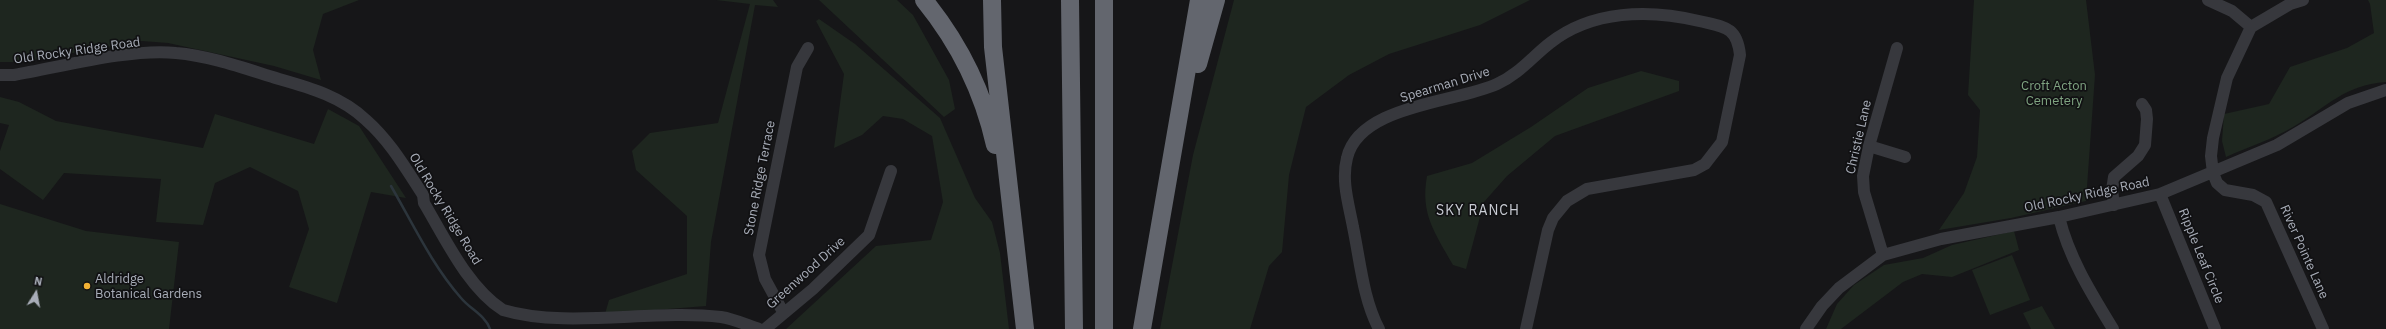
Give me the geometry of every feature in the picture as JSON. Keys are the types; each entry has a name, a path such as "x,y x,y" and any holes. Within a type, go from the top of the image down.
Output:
{"highway":[{"path":"924,0 963,56 983,102 1012,224"},
{"path":"992,0 993,47 1024,329"},
{"path":"1070,0 1074,329"},
{"path":"1104,0 1104,329"},
{"path":"1142,329 1199,0"},
{"path":"1180,113 1201,55 1216,0"}],"street":[{"path":"2208,0 2232,11 2251,26"},
{"path":"2213,173 2211,156 2213,138 2227,78 2251,26 2290,2 2303,0"},
{"name":"Spearman Drive","path":"1379,329 1371,309 1347,197 1345,175 1347,157 1352,145 1366,129 1388,117 1486,88 1503,81 1524,68 1557,38 1605,19 1636,13 1651,13 1682,17 1727,28 1733,32 1739,43 1740,55 1722,142 1706,164 1694,170 1586,190 1576,194 1560,208 1548,230 1526,329"},
{"name":"Stone Ridge Terrace","path":"783,312 765,280 759,255 797,67 808,48"},
{"name":"Christie Lane","path":"1883,255 1863,184 1869,146 1897,48"},
{"name":"Old Rocky Ridge Road","path":"0,75 14,75 129,55 176,53 223,62 315,89 352,108 367,120 393,150 423,195 424,203 461,266 486,295 502,310 546,326 579,326 690,316 722,317 759,329"},
{"name":"Old Rocky Ridge Road","path":"1806,329 1822,306 1839,288 1883,255 1941,239 2114,205 2160,194 2213,173 2290,138 2348,103 2386,90"},
{"path":"2114,205 2112,190 2114,177 2138,156 2144,145 2147,119 2146,110 2142,104"},
{"path":"1869,146 1905,157"},
{"name":"Greenwood Drive","path":"765,329 783,312 813,289 869,235 891,172"},
{"name":"River Pointe Lane","path":"2213,173 2217,183 2225,190 2252,195 2266,202 2323,329"},
{"name":"Ripple Leaf Circle","path":"2160,194 2215,329"},
{"path":"2059,216 2065,239 2084,282 2113,329"}],"green space":[{"path":"0,0 359,0 323,14 313,50 321,80 274,66 168,43 142,41 21,62 0,62"},
{"path":"716,0 773,0 778,7 755,5 711,242 706,306 605,314 609,300 687,274 687,216 636,170 632,151 650,133 718,123 750,4"},
{"path":"819,0 897,0 913,15 949,80 955,109 944,117"},
{"path":"1234,0 1530,0 1480,25 1389,54 1349,75 1306,107 1289,175 1282,252 1269,266 1250,329 1160,329 1193,155"},
{"name":"Croft Acton Cemetery","path":"1974,0 2086,0 2095,75 2086,201 2011,218 1939,230 1964,193 1977,157 1980,110 1968,95"},
{"path":"2368,0 2386,0 2386,82 2359,87 2347,92 2285,131 2226,157 2222,141 2224,114 2269,104 2290,67 2347,48 2374,33 2370,4"},
{"path":"819,19 855,44 940,118 975,198 992,222 1000,253 1009,329 786,329 876,246 931,240 943,202 932,136 903,119 883,116 862,135 834,148 844,74 816,21"},
{"path":"1641,71 1679,81 1679,91 1555,136 1507,176 1484,202 1466,269 1453,265 1435,233 1427,212 1425,189 1427,176 1472,163 1531,127 1588,88"},
{"path":"0,97 19,102 56,121 203,148 215,114 314,144 328,109 359,126 406,198 371,192 337,303 289,287 309,229 298,191 250,167 215,183 203,225 156,222 161,179 64,173 43,200 0,169 0,151 9,125 0,123"},
{"name":"Aldridge Botanical Gardens","path":"0,204 86,231 179,242 169,329 0,329"},
{"path":"2014,231 2019,250 1952,277 1922,274 1903,282 1841,329 1826,329 1837,304 1854,285 1884,265 1923,258 1952,245"},
{"path":"2012,255 2030,300 1990,315 1972,270"},
{"path":"2042,306 2055,329 2031,329 2023,313"}],"waterway":[{"path":"391,186 423,244 441,272 461,298 485,320 490,329"}],"place":[{"name":"Aldridge Botanical Gardens","path":"87,286"}],"district":[{"name":"SKY RANCH","path":"1478,211"}]}
